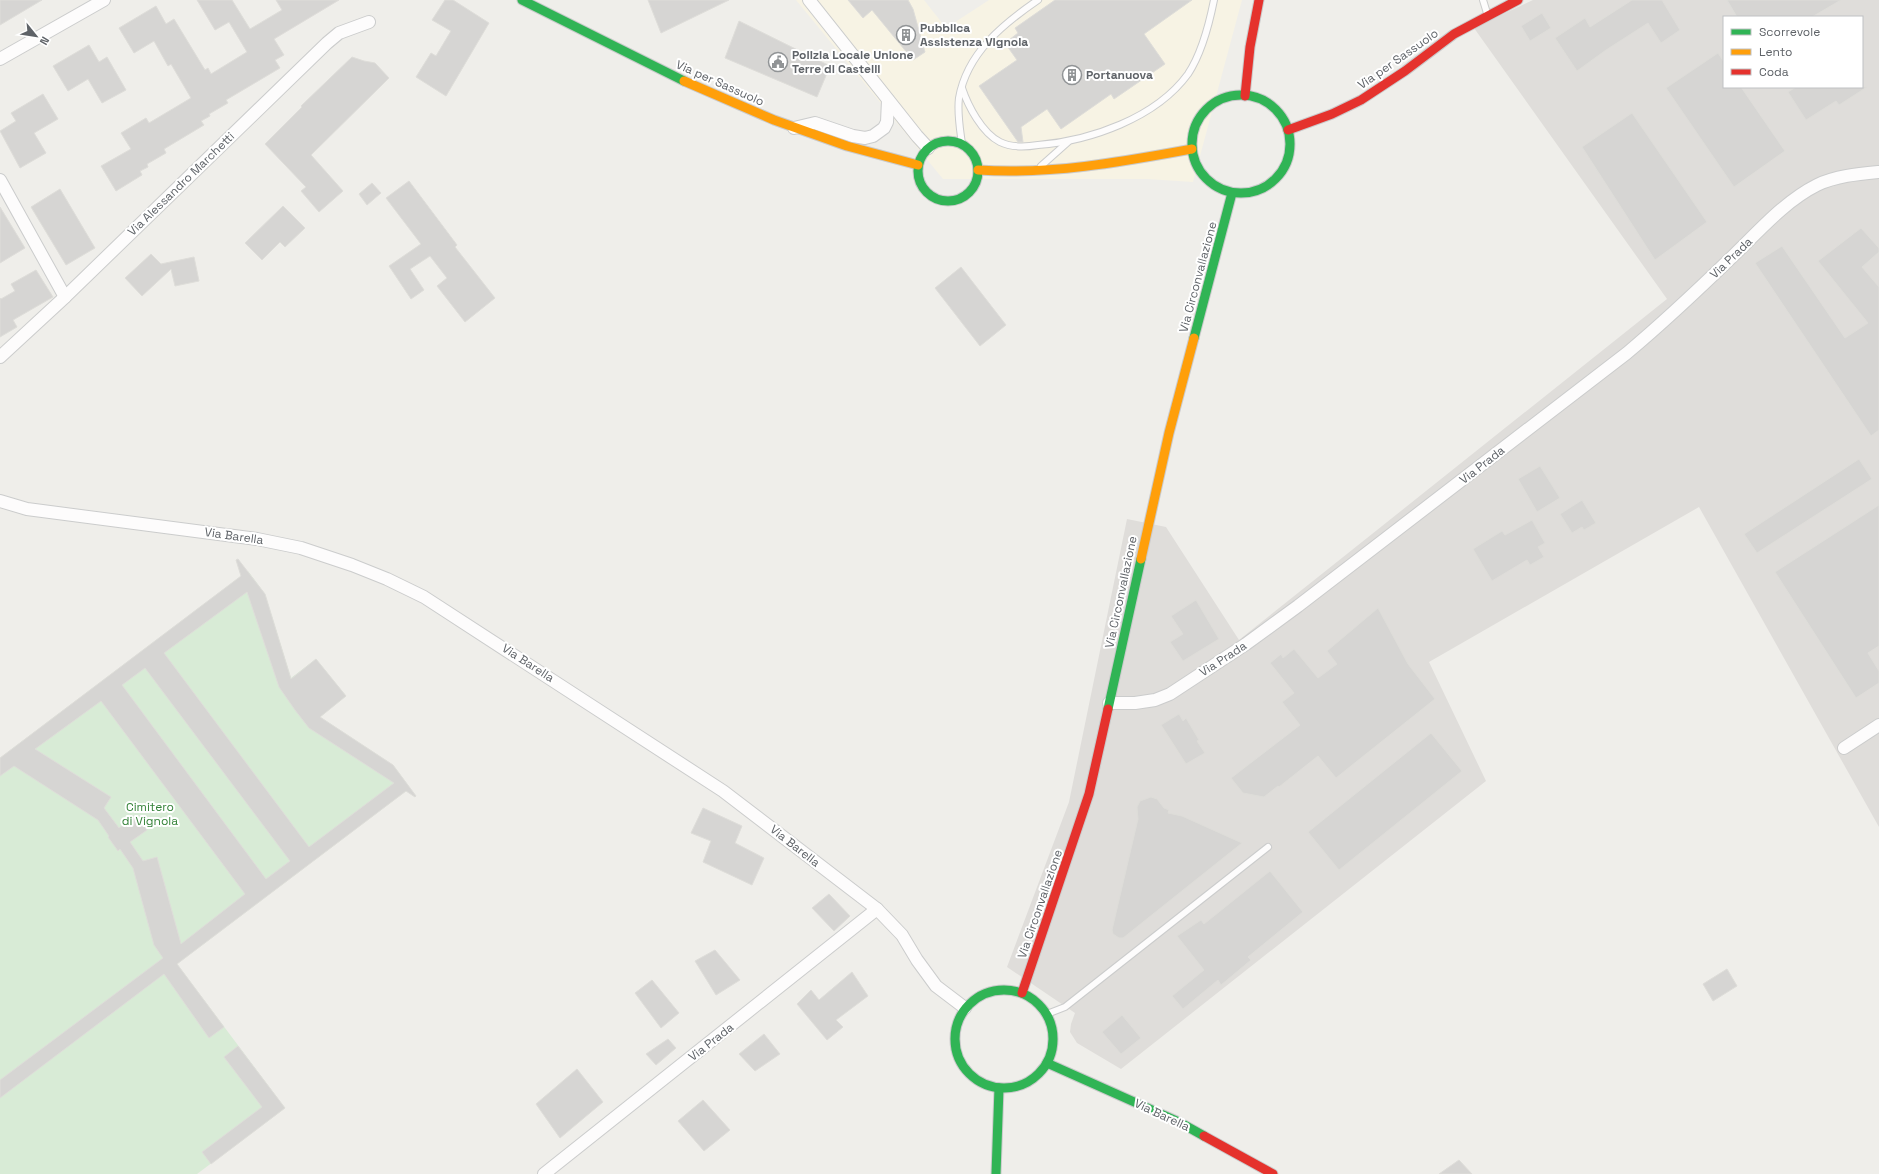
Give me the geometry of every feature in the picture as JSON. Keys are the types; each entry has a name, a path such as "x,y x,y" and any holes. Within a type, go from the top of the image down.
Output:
{"main road":[{"name":"Via per Sassuolo","path":"522,0 594,38 695,86 794,128 847,146 918,165"},
{"path":"1245,96 1245,81 1259,0"},
{"name":"Via per Sassuolo","path":"1288,130 1360,100 1398,75 1454,34 1518,0"},
{"path":"1231,96 1257,98 1272,106 1283,119 1288,130 1290,144 1288,158 1282,172 1272,182 1260,190 1247,193 1232,192 1220,189 1201,173 1195,162 1192,149 1193,135 1198,122 1206,110 1218,101 1231,96"},
{"path":"945,141 962,144 973,155 978,170 975,182 968,192 962,197 945,201 937,199 924,189 918,173 918,165 922,155 928,148 945,141"},
{"path":"978,170 1009,172 1130,161 1192,149"},
{"name":"Via Circonvallazione","path":"1022,993 1089,794 1097,764 1168,433 1232,192"},
{"path":"997,990 1010,990 1022,993 1036,1001 1047,1014 1052,1026 1052,1051 1047,1063 1032,1079 1011,1088 999,1088 985,1084 972,1076 962,1065 956,1051 954,1036 958,1021 965,1008 974,999 985,993 997,990"},
{"name":"Via Barella","path":"1047,1063 1179,1122 1273,1174"},
{"path":"996,1174 999,1088"}],"street":[{"path":"0,59 104,0"},
{"path":"809,0 928,148"},
{"name":"Via Alessandro Marchetti","path":"0,357 65,297 327,43 339,33 351,27 369,22"},
{"path":"794,128 815,123 853,136 865,138 873,136 884,128 887,122 888,100"},
{"name":"Via Prada","path":"1109,703 1135,703 1155,700 1170,694 1246,644 1305,601 1662,324 1791,202 1828,180 1879,172"},
{"path":"0,180 65,297"},
{"name":"Via Barella","path":"0,501 27,509 257,539 301,548 388,579 424,597 694,770 724,791 877,909 902,934 917,960 936,986 965,1008"},
{"path":"1844,748 1879,725"},
{"name":"Via Prada","path":"544,1174 877,909"}],"lane":[{"path":"962,144 959,123 959,98 975,59 987,42 1012,18 1038,0"},
{"path":"962,88 966,101 976,117 999,142 1018,147 1068,142 1099,133 1122,124 1143,113 1174,90 1188,74 1199,52 1214,0"},
{"path":"1483,0 1488,15"},
{"path":"1037,170 1068,142"},
{"path":"1047,1014 1065,1007 1268,847"}],"shaded area":[{"path":"796,0 924,0 946,28 989,0 1242,0 1193,182 1147,179 943,179"},
{"path":"1533,0 1879,0 1879,827 1699,507 1429,662 1486,781 1121,1069 1077,1043 1070,1032 1075,1013 1007,967 1069,802 1127,519 1166,527 1239,640 1667,299 1474,28"}],"green space":[{"name":"Cimitero di Vignola","path":"248,571 265,594 291,678 316,659 346,696 320,717 393,765 410,788 177,964 285,1108 197,1174 0,1174 0,758"}],"building":[{"path":"0,0 42,0 0,25"},
{"path":"197,0 232,0 250,29 282,10 276,0 339,0 274,39 284,55 275,60 280,68 226,100 228,103 209,114 210,116 201,121 204,125 164,149 166,153 147,164 148,167 140,171 142,175 116,191 101,166 131,149 121,133 146,118 149,123 191,98 171,64 168,66 154,41 134,53 119,28 156,6 166,24 174,19 205,70 208,68 211,74 247,52 229,22 215,30"},
{"path":"445,0 453,0 489,23 446,96 416,77 431,53 436,56 451,31 432,20"},
{"path":"648,0 729,0 661,33"},
{"name":"Pubblica Assistenza Vignola","path":"848,0 908,0 913,9 925,52 913,60 872,10 863,18"},
{"name":"Portanuova","path":"1055,0 1192,0 1144,34 1165,64 1114,99 1111,94 1061,129 1047,109 1021,127 1023,142 1018,142 979,86 1017,60 1005,43 1018,33 1015,28"},
{"path":"1632,0 1662,0 1680,30 1661,43 1648,23 1577,71 1555,38 1585,18 1590,27"},
{"path":"1727,0 1841,0 1814,16 1736,16"},
{"path":"1542,13 1551,28 1530,41 1521,26"},
{"name":"Polizia Locale Unione Terre di Castelli","path":"739,21 830,66 817,97 725,58"},
{"path":"89,45 99,62 107,57 126,90 102,103 88,79 68,91 53,66"},
{"path":"1718,53 1723,60 1723,88 1742,88 1785,151 1734,187 1666,88"},
{"path":"352,57 375,63 389,78 311,155 343,191 319,212 301,191 306,187 265,144 302,107 301,106"},
{"path":"1867,87 1839,105 1836,101 1806,120 1788,92 1794,88"},
{"path":"43,94 58,119 34,133 46,153 20,168 0,131 16,121 11,113"},
{"path":"1632,113 1707,222 1655,260 1582,147"},
{"path":"409,181 457,245 455,247 495,298 465,322 437,286 447,278 430,256 410,269 424,290 411,299 389,266 421,244 386,198"},
{"path":"372,183 381,193 367,205 359,194"},
{"path":"60,189 95,248 66,265 31,207"},
{"path":"283,206 305,228 285,247 280,242 262,260 245,243"},
{"path":"0,207 25,248 0,263"},
{"path":"1861,228 1879,248 1879,252 1862,267 1879,287 1879,430 1871,436 1755,263 1782,246 1845,338 1868,323 1818,261"},
{"path":"151,254 161,264 194,257 199,281 175,286 171,269 142,296 125,278"},
{"path":"961,267 1006,325 980,346 935,288"},
{"path":"36,270 53,297 13,320 17,327 0,337 0,298 1,299 15,291 11,284"},
{"path":"1859,459 1872,479 1757,553 1744,534"},
{"path":"1540,466 1560,498 1537,512 1518,479"},
{"path":"1582,500 1596,523 1584,530 1582,527 1572,533 1560,514"},
{"path":"1879,505 1879,646 1868,653 1879,671 1879,683 1856,698 1775,572"},
{"path":"1532,520 1545,543 1538,547 1544,557 1530,565 1527,560 1492,581 1473,549 1502,531 1505,535"},
{"path":"238,559 265,594 291,679 316,659 346,696 320,717 393,765 416,796 415,797 406,791 177,964 224,1027 209,1038 164,974 0,1098 0,1080 163,958 154,945 133,868 120,849 118,851 98,820 14,766 0,776 0,758 241,576 236,560","holes":["247,592 279,687 295,710 309,728 394,783 309,847 164,653","145,668 290,861 266,879 122,685","101,701 245,894 181,944 157,857 143,861 130,842 147,830 136,815 119,828 104,808 111,797 35,749"]},
{"path":"1196,600 1219,639 1183,661 1170,642 1183,634 1171,616"},
{"path":"1378,608 1408,664 1435,699 1336,778 1318,756 1264,797 1243,793 1231,778 1300,725 1282,702 1294,693 1270,663 1281,654 1283,658 1294,649 1318,678 1337,664 1327,651"},
{"path":"1179,714 1183,721 1186,718 1199,740 1197,741 1205,753 1186,764 1161,725"},
{"path":"1431,733 1462,771 1339,870 1308,832"},
{"path":"1151,797 1157,799 1164,808 1169,810 1168,813 1182,816 1242,843 1123,938 1119,938 1113,934 1112,930 1138,819 1137,807 1140,801"},
{"path":"703,808 742,826 735,843 764,858 752,885 703,862 711,841 691,833"},
{"path":"1270,871 1303,912 1248,957 1251,960 1221,985 1218,980 1183,1009 1172,996 1204,970 1177,936 1201,920 1204,924"},
{"path":"829,894 850,916 834,931 812,908"},
{"path":"715,950 740,980 716,995 695,961"},
{"path":"1727,969 1737,986 1713,1001 1703,984"},
{"path":"852,972 868,996 836,1020 843,1027 827,1040 797,1004 811,990 819,1000"},
{"path":"652,980 679,1013 661,1028 635,993"},
{"path":"1122,1015 1141,1038 1121,1054 1102,1032"},
{"path":"764,1034 780,1054 755,1071 739,1054"},
{"path":"668,1039 676,1048 656,1065 646,1054"},
{"path":"238,1046 285,1108 211,1164 202,1152 262,1107 224,1057"},
{"path":"577,1069 603,1102 560,1138 536,1104"},
{"path":"703,1100 730,1130 704,1151 678,1121"},
{"path":"1459,1160 1472,1174 1439,1174"}],"traffic: fast":[{"path":"522,0 684,81"},
{"path":"1241,95 1260,99 1275,110 1286,125 1290,144 1286,163 1275,178 1260,189 1241,193 1222,189 1207,178 1196,163 1192,144 1196,125 1207,110 1222,99 1241,95"},
{"path":"948,141 965,146 973,154 978,171 973,188 965,196 948,201 931,196 923,188 918,171 923,154 931,146 948,141"},
{"path":"1194,338 1232,193"},
{"path":"1108,709 1141,559"},
{"path":"1004,990 1023,994 1039,1004 1049,1020 1053,1039 1049,1058 1039,1074 1023,1084 1004,1088 985,1084 969,1074 959,1058 955,1039 959,1020 969,1004 985,994 1004,990"},
{"path":"1047,1063 1179,1122 1204,1136"},
{"path":"996,1174 999,1088"}],"traffic: slow":[{"path":"684,81 774,120 847,146 918,165"},
{"path":"978,170 1032,171 1059,169 1112,163 1192,149"},
{"path":"1141,559 1169,433 1194,338"}],"traffic: jam":[{"path":"1245,96 1250,47 1259,0"},
{"path":"1288,130 1332,114 1361,100 1405,71 1454,34 1518,0"},
{"path":"1022,993 1089,794 1108,709"},
{"path":"1204,1136 1273,1174"}],"place":[{"name":"Pubblica Assistenza Vignola","path":"906,35"},
{"name":"Polizia Locale Unione Terre di Castelli","path":"778,62"},
{"name":"Portanuova","path":"1072,75"}]}
